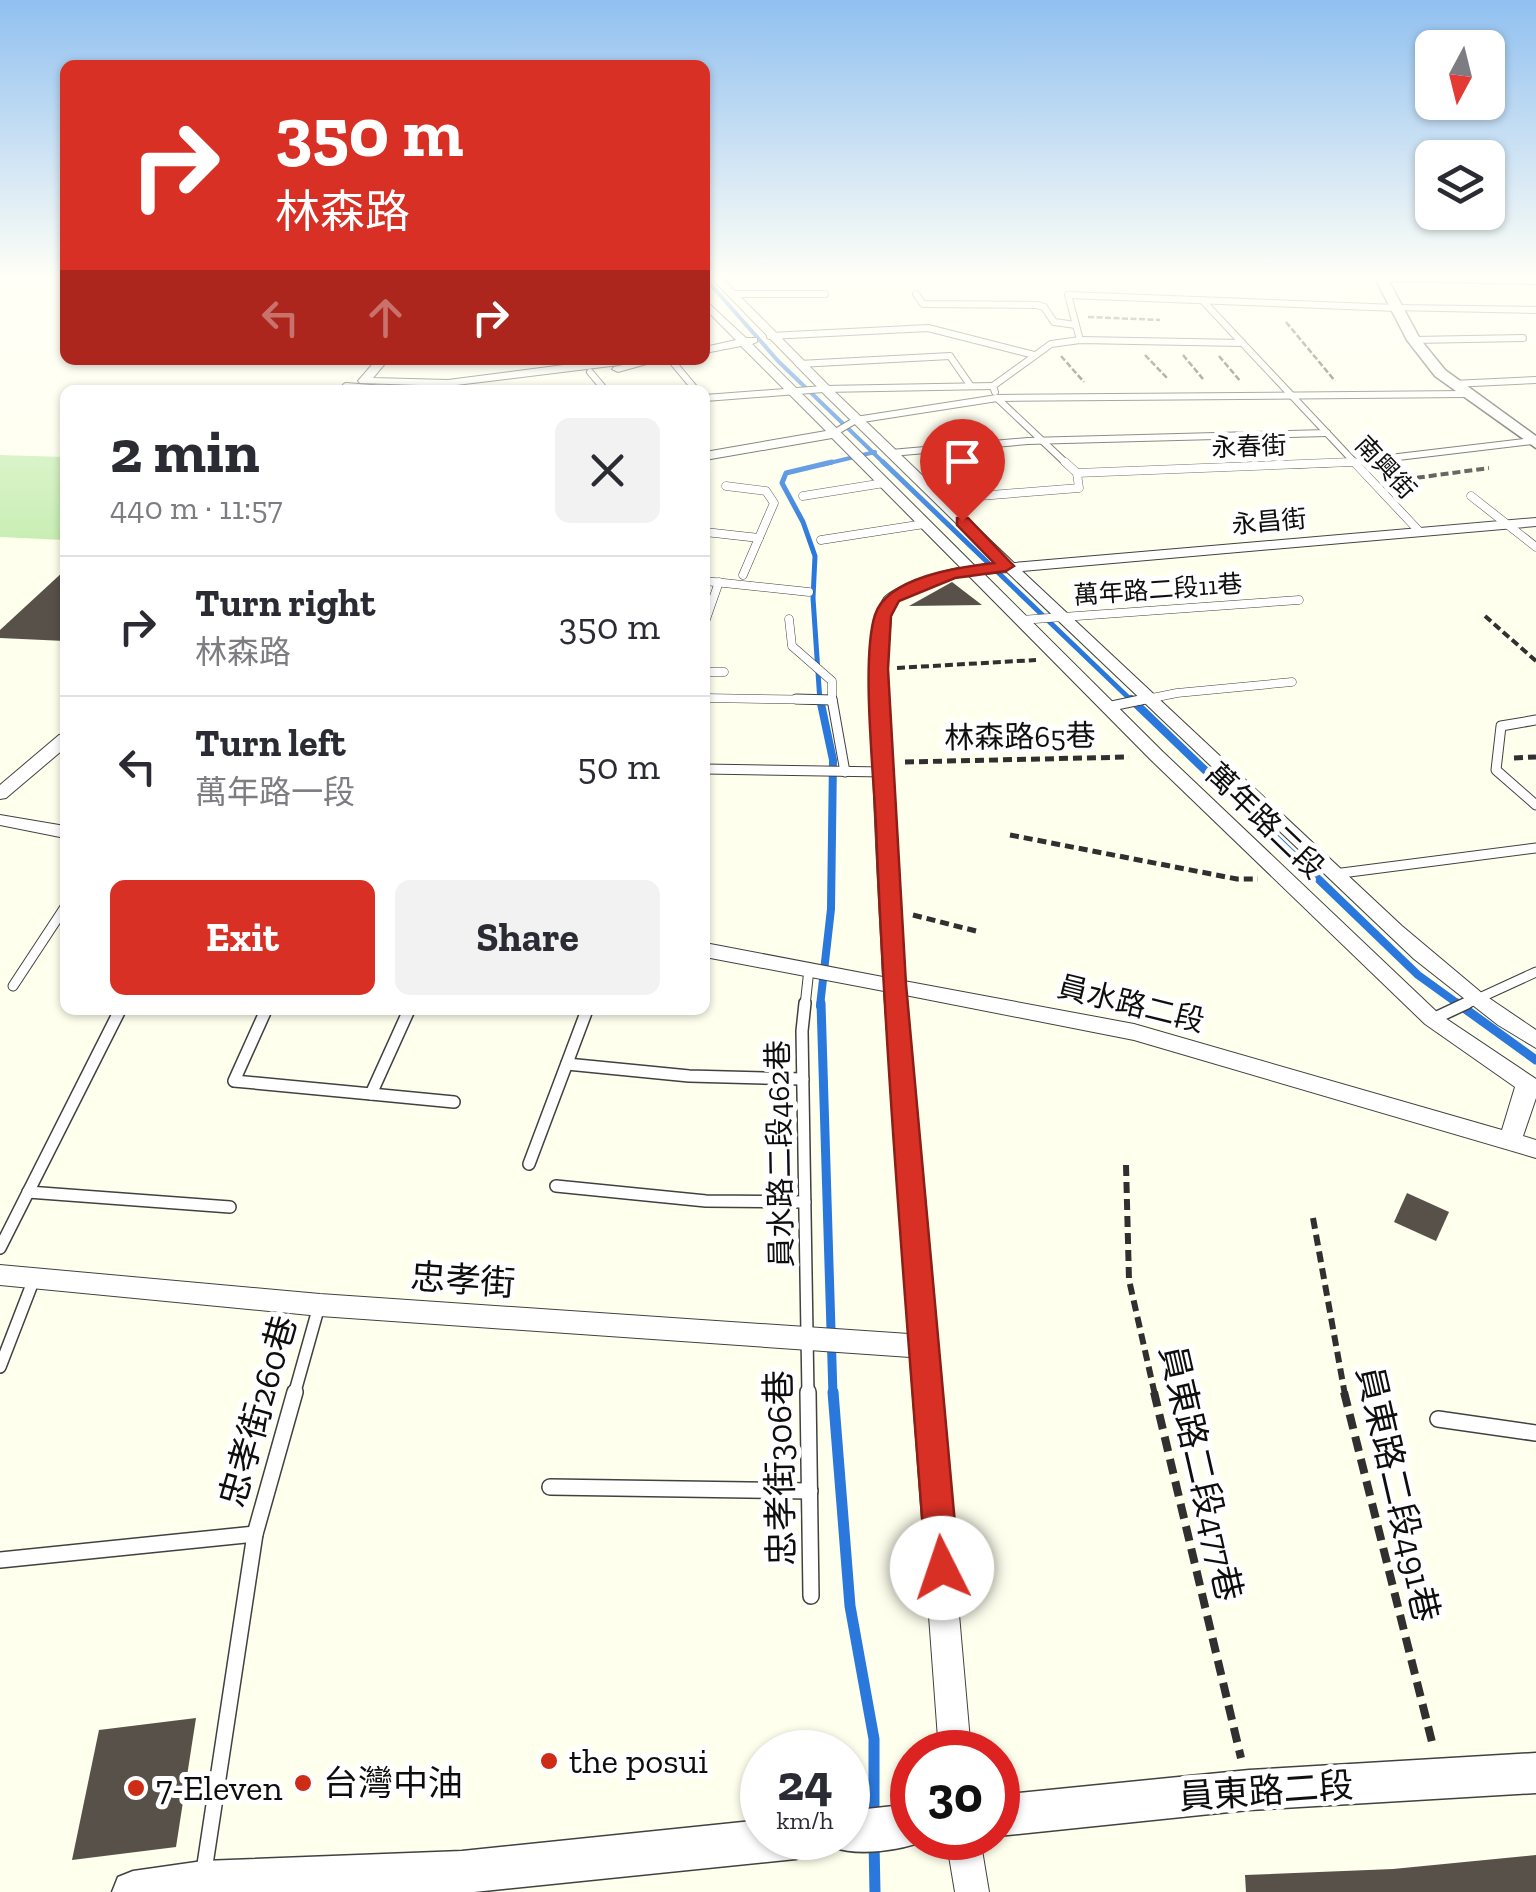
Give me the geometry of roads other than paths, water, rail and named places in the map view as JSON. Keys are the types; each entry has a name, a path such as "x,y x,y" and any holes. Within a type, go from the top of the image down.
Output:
{"street":[{"path":"377,366 364,381 448,383 579,366"},
{"path":"500,385 621,366"},
{"name":"萬年路二段","path":"767,366 1107,707 1432,1019 1532,1087"},
{"name":"萬年路二段","path":"801,366 1396,936 1476,1002 1536,1040"},
{"path":"1436,366 1451,384 1534,442"},
{"path":"710,455 832,434"},
{"name":"永昌街","path":"885,767 879,669 883,616 892,598 940,576 1006,566 1536,522"},
{"path":"0,794 60,742"},
{"path":"885,767 894,984 953,1730"},
{"path":"0,820 60,831"},
{"name":"員水路二段","path":"710,951 1134,1032 1536,1149"},
{"path":"1510,1142 1532,1087"},
{"name":"忠孝街","path":"0,1275 320,1305 922,1346"},
{"name":"員東路二段","path":"1020,1814 1249,1790 1536,1773"},
{"path":"133,1892 203,1882 461,1882 740,1845"},
{"path":"966,1860 972,1892"}],"lane":[{"path":"957,366 970,385"},
{"path":"710,398 823,389 993,386 1019,366"},
{"name":"南興街","path":"1264,366 1418,530"},
{"path":"590,372 601,385"},
{"path":"1451,384 1536,380"},
{"path":"941,499 1079,488 1077,472 996,398 993,386"},
{"path":"832,434 856,420 996,398 1464,394"},
{"path":"891,453 1028,441 1044,444 1327,433"},
{"name":"永春街","path":"1077,472 1356,462 1534,442"},
{"path":"803,496 884,483"},
{"path":"726,486 766,491 774,503 743,574"},
{"path":"1471,496 1536,547"},
{"path":"821,540 924,524"},
{"path":"710,533 759,538"},
{"path":"710,581 809,592"},
{"path":"710,608 719,582"},
{"name":"萬年路二段11巷","path":"1021,620 1298,600"},
{"path":"789,618 792,646 832,681 845,772"},
{"path":"710,672 724,672"},
{"path":"1107,707 1148,698 1292,682"},
{"path":"710,698 832,700"},
{"path":"1536,720 1500,726 1496,760 1496,770 1536,805"},
{"path":"710,769 845,772 885,767"},
{"path":"1332,874 1536,848"},
{"path":"13,986 60,915"},
{"name":"員水路二段462巷","path":"808,1338 802,1031 809,969"},
{"path":"1432,1019 1536,972"},
{"path":"0,1248 117,1015"},
{"path":"264,1015 234,1081 454,1102"},
{"path":"371,1094 407,1015"},
{"path":"530,1164 585,1015"},
{"path":"567,1064 689,1076 803,1079"},
{"path":"556,1186 706,1201 805,1202"},
{"path":"28,1192 230,1207"},
{"path":"0,1367 34,1278"},
{"name":"忠孝街260巷","path":"203,1882 255,1534 320,1305"},
{"name":"忠孝街306巷","path":"808,1338 811,1596"},
{"path":"1438,1419 1536,1432"},
{"path":"550,1487 810,1492"},
{"path":"0,1560 255,1534"}],"waterway":[{"path":"783,366 873,452"},
{"path":"821,465 873,452"},
{"path":"873,452 886,465"},
{"path":"820,702 813,598 815,556 803,522 782,483 786,473 832,462"},
{"path":"883,462 1133,702"},
{"path":"820,699 833,760 831,909 820,1006"},
{"path":"1131,699 1418,975 1461,1006"},
{"path":"821,1003 833,1395"},
{"path":"1457,1003 1536,1060"},
{"path":"833,1392 850,1606 874,1739 874,1818"},
{"path":"874,1842 875,1892"}],"place":[{"name":"the posui","path":"549,1761"},
{"name":"台灣中油","path":"303,1783"},
{"name":"7-Eleven","path":"136,1788"}]}
